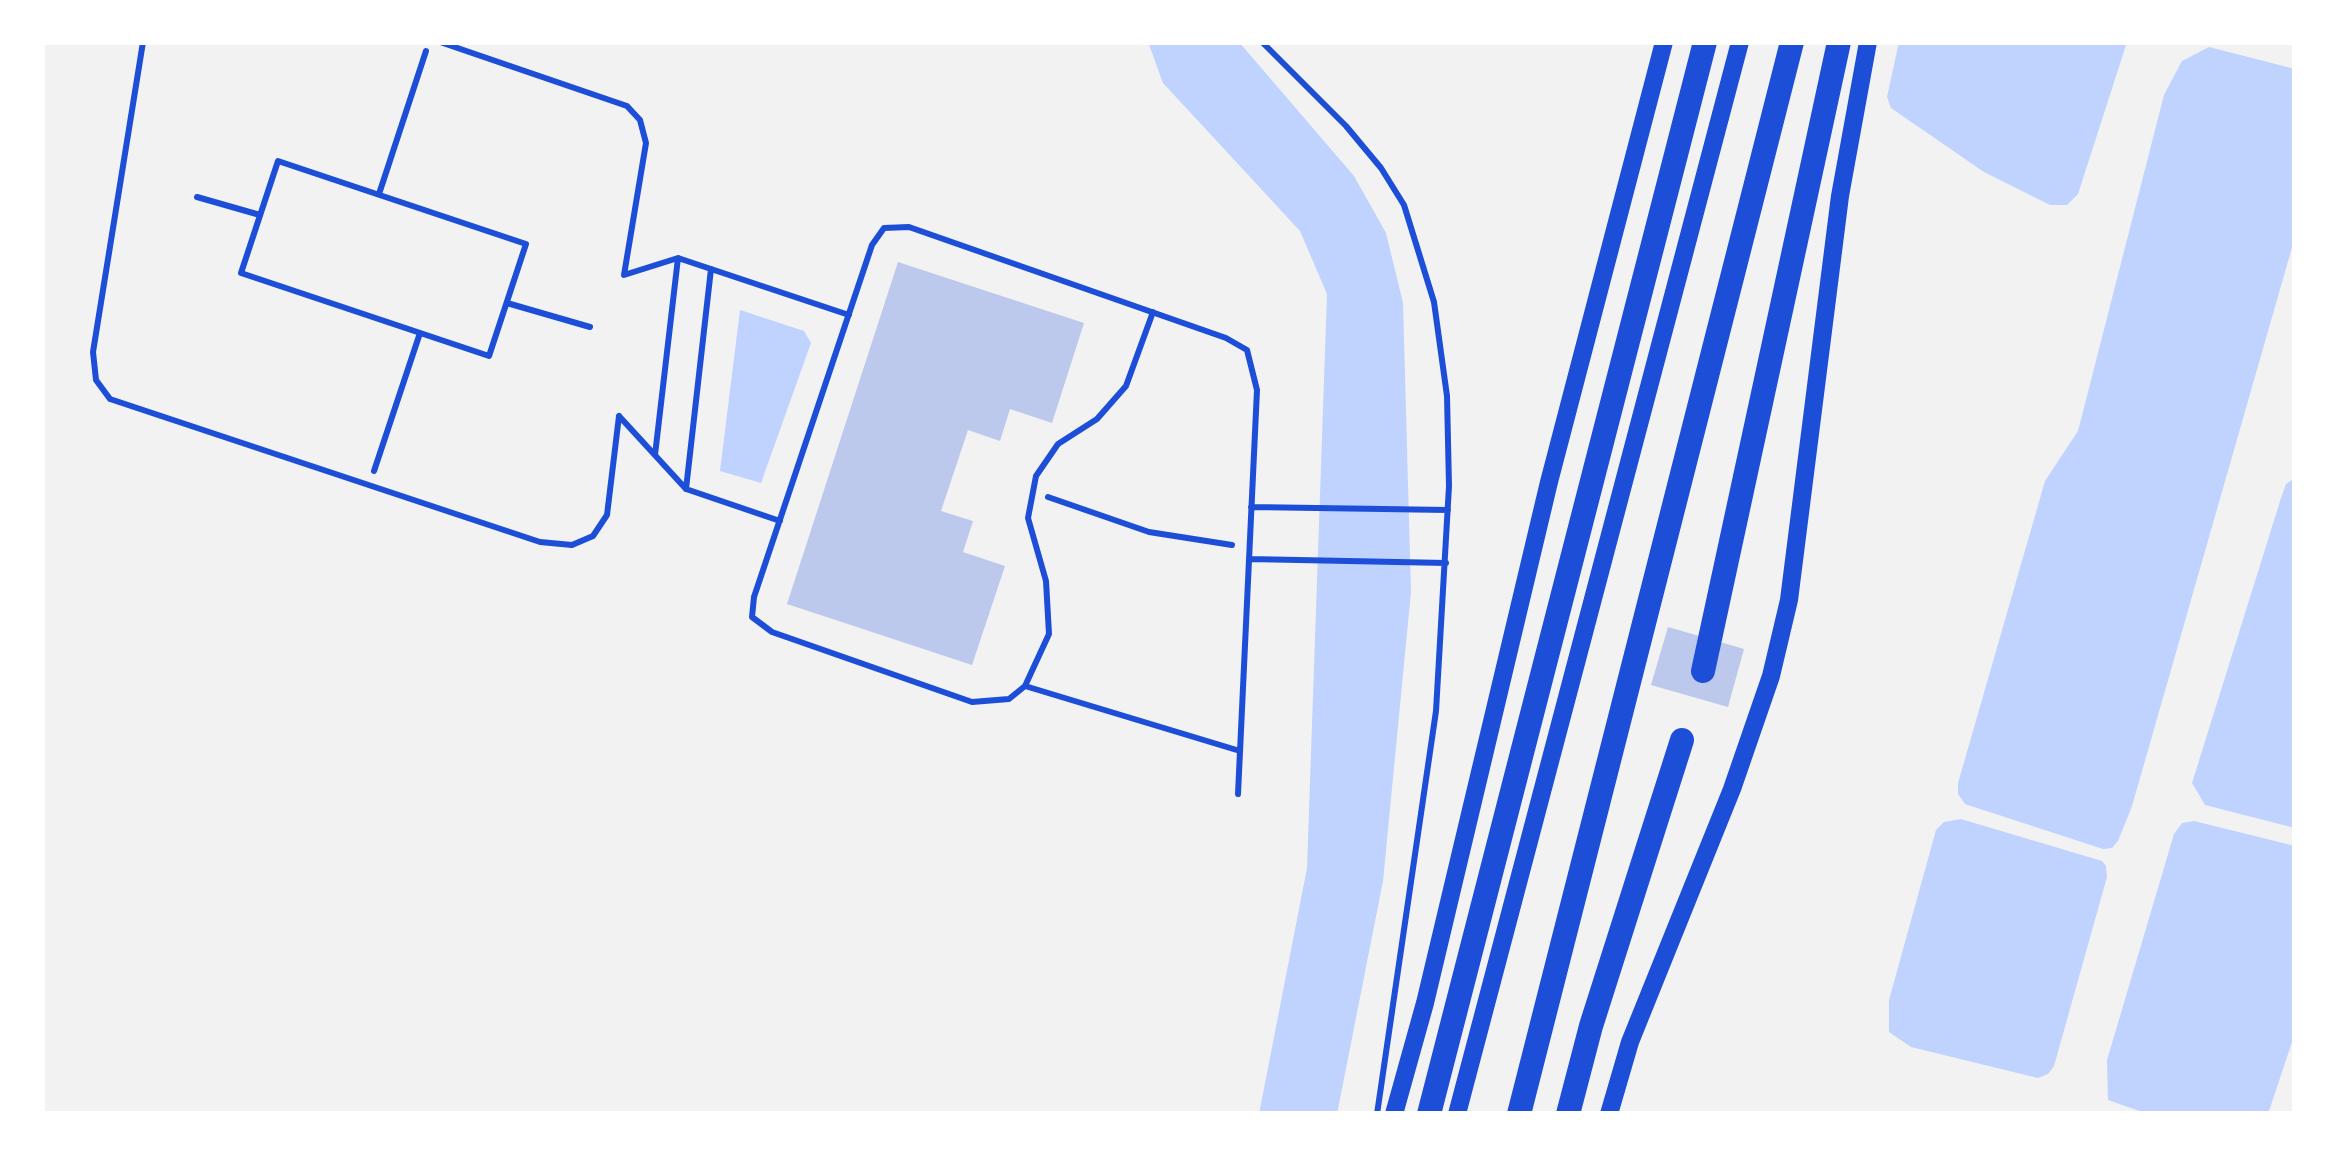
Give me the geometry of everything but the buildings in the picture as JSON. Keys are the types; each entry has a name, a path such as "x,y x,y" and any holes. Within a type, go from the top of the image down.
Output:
{"highway":[{"path":"1429,1114 1705,42"},
{"path":"1519,1114 1792,42"},
{"path":"1703,671 1838,42"},
{"path":"1568,1114 1591,1026 1682,740"}],"main road":[{"path":"1394,1114 1425,1003 1549,482 1664,42"},
{"path":"1457,1114 1740,42"},
{"path":"1609,1114 1630,1042 1732,789 1790,600 1840,196 1868,42"}],"lane":[{"path":"143,42 93,352 96,380 110,400 540,542 572,545 593,536 607,514 619,416 686,489 780,520"},
{"path":"440,42 627,106 640,119 646,143 624,275 678,258 849,315"},
{"path":"1262,42 1346,126 1382,168 1404,205 1434,302 1448,396 1446,563 1436,711 1377,1114"},
{"path":"1153,312 1126,386 1097,419 1058,444 1036,476 1028,518 1046,581 1049,634 1025,686 1009,699 972,702 772,632 752,616 754,597 872,245 884,228 909,227 1153,312 1226,338 1247,350 1256,390 1238,794"},
{"path":"655,455 678,258"},
{"path":"686,489 711,269"},
{"path":"1251,506 1448,510"},
{"path":"1249,559 1446,563"},
{"path":"1025,686 1240,751"}],"path":[{"path":"379,194 429,42"},
{"path":"278,161 526,244 489,356 242,273 260,215 278,161"},
{"path":"196,197 260,215"},
{"path":"507,303 590,327"},
{"path":"370,486 420,333"},
{"path":"1033,492 1149,532 1249,548"}],"water":[{"path":"1148,42 1239,42 1354,176 1386,233 1403,303 1411,592 1383,881 1337,1114 1259,1114 1307,868 1327,294 1300,231 1163,83"},
{"path":"1899,42 2127,42 2078,194 2067,205 2050,205 1984,172 1891,108 1887,97"},
{"path":"2209,47 2295,69 2295,237 2132,806 2118,841 2103,849 1965,804 1958,783 2045,481 2078,431 2164,95 2182,61"},
{"path":"740,310 804,331 811,343 761,483 720,471"},
{"path":"2295,478 2295,828 2205,805 2192,783 2281,498 2286,484"},
{"path":"1961,819 2106,866 2107,877 2054,1066 2038,1078 1911,1047 1889,1032 1889,1000 1936,830 1944,822"},
{"path":"2194,821 2295,846 2295,1033 2268,1114 2148,1114 2108,1100 2107,1060 2174,834 2182,823"}]}
